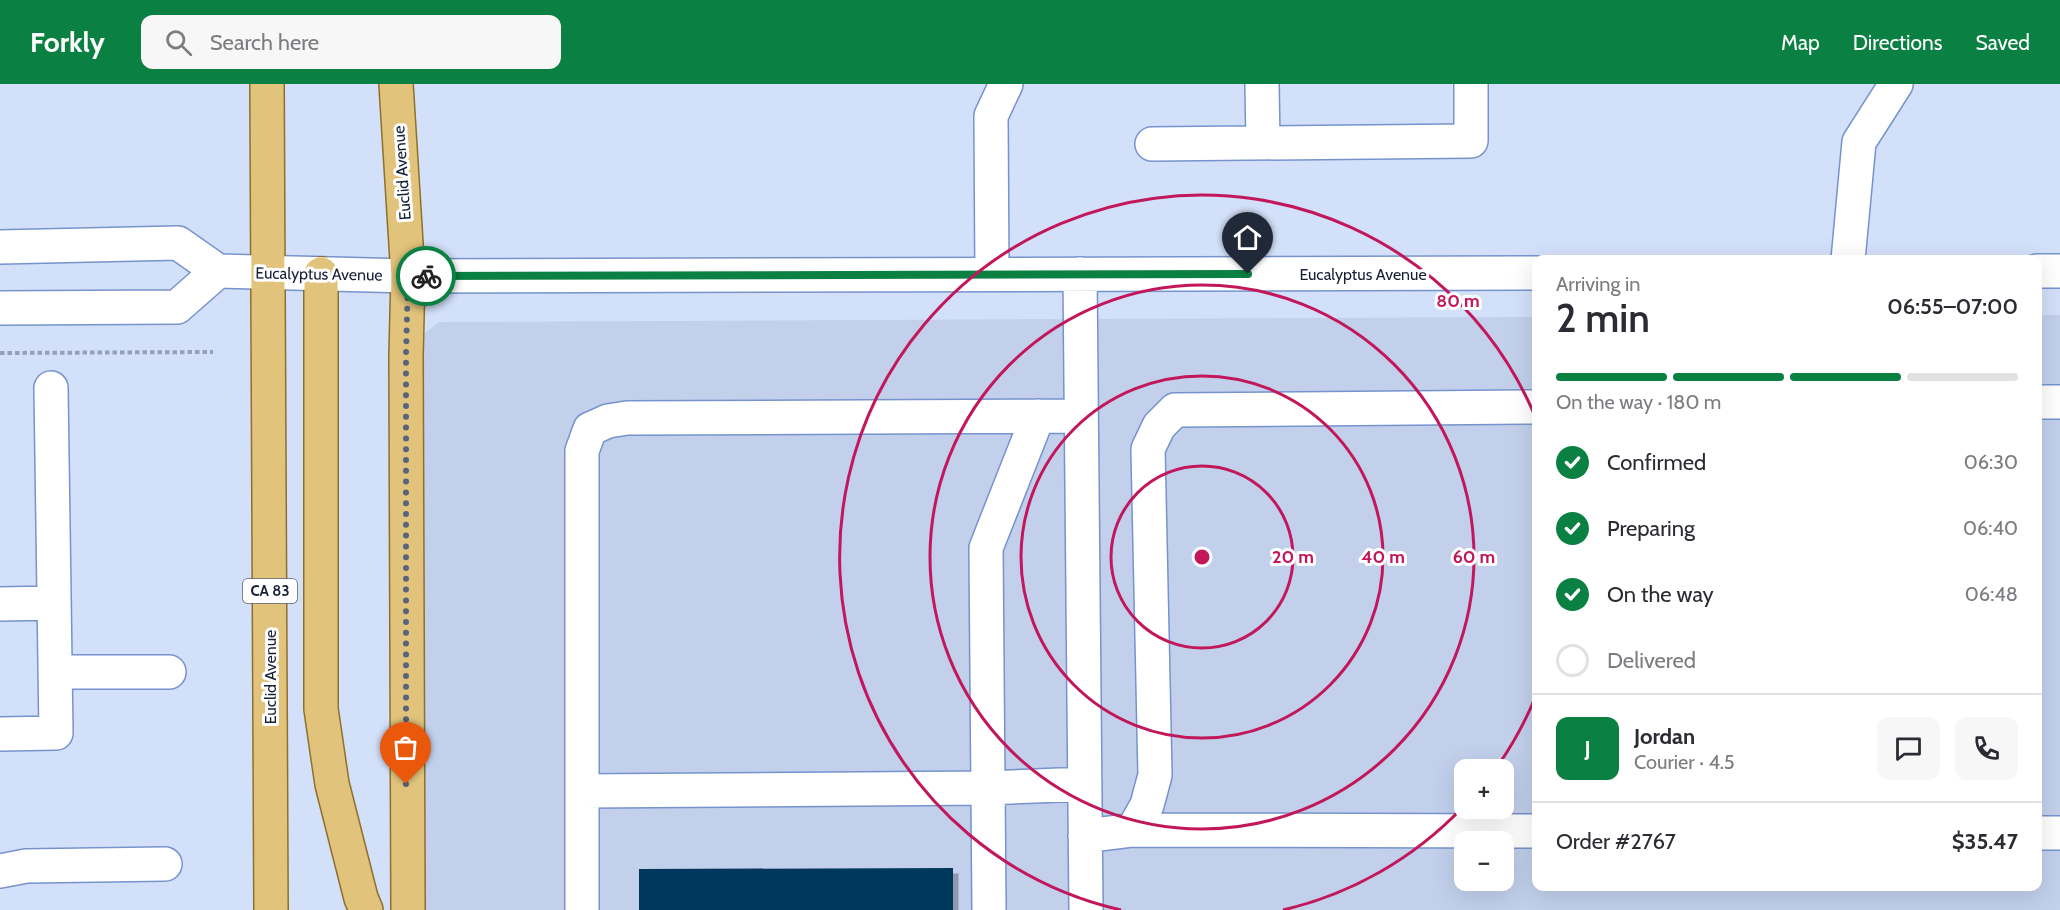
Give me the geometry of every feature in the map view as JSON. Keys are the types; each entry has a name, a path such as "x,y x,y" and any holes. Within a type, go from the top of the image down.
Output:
{"main road":[{"name":"Euclid Avenue","path":"267,84 271,910"},
{"name":"Euclid Avenue","path":"396,84 408,276 406,355 408,910"},
{"path":"321,274 321,709 332,784 366,910"}],"street":[{"path":"992,274 991,116 1006,84"},
{"path":"1262,84 1263,143"},
{"path":"1152,144 1471,141 1471,84"},
{"path":"1848,255 1859,142 1896,84"},
{"path":"0,247 178,243 218,272 177,307 0,308"},
{"path":"2042,271 2060,271"},
{"name":"Eucalyptus Avenue","path":"218,272 408,276 1532,273"},
{"path":"1080,274 1086,910"},
{"path":"0,734 56,733 51,388"},
{"path":"2042,402 2060,402"},
{"path":"1133,830 1147,804 1155,775 1148,449 1159,426 1175,410 1532,407"},
{"path":"989,910 986,548 1038,416"},
{"path":"582,910 582,451 591,429 608,421 627,418 1081,416"},
{"path":"0,604 54,603"},
{"path":"56,672 170,672"},
{"path":"582,791 988,788 1085,784"},
{"path":"1085,836 1133,830 1532,831"},
{"path":"2042,833 2060,833"},
{"path":"0,871 26,866 165,864"}],"path":[{"path":"0,353 213,352"}],"shaded area":[{"path":"2042,315 2060,315 2060,910 409,910 408,347 439,322 1532,317 1532,891 2042,891"}],"building":[{"path":"953,868 953,910 639,910 639,869"}],"way so far":[{"path":"406,784 408,276 426,276"}],"route":[{"path":"426,276 1248,274"}]}
